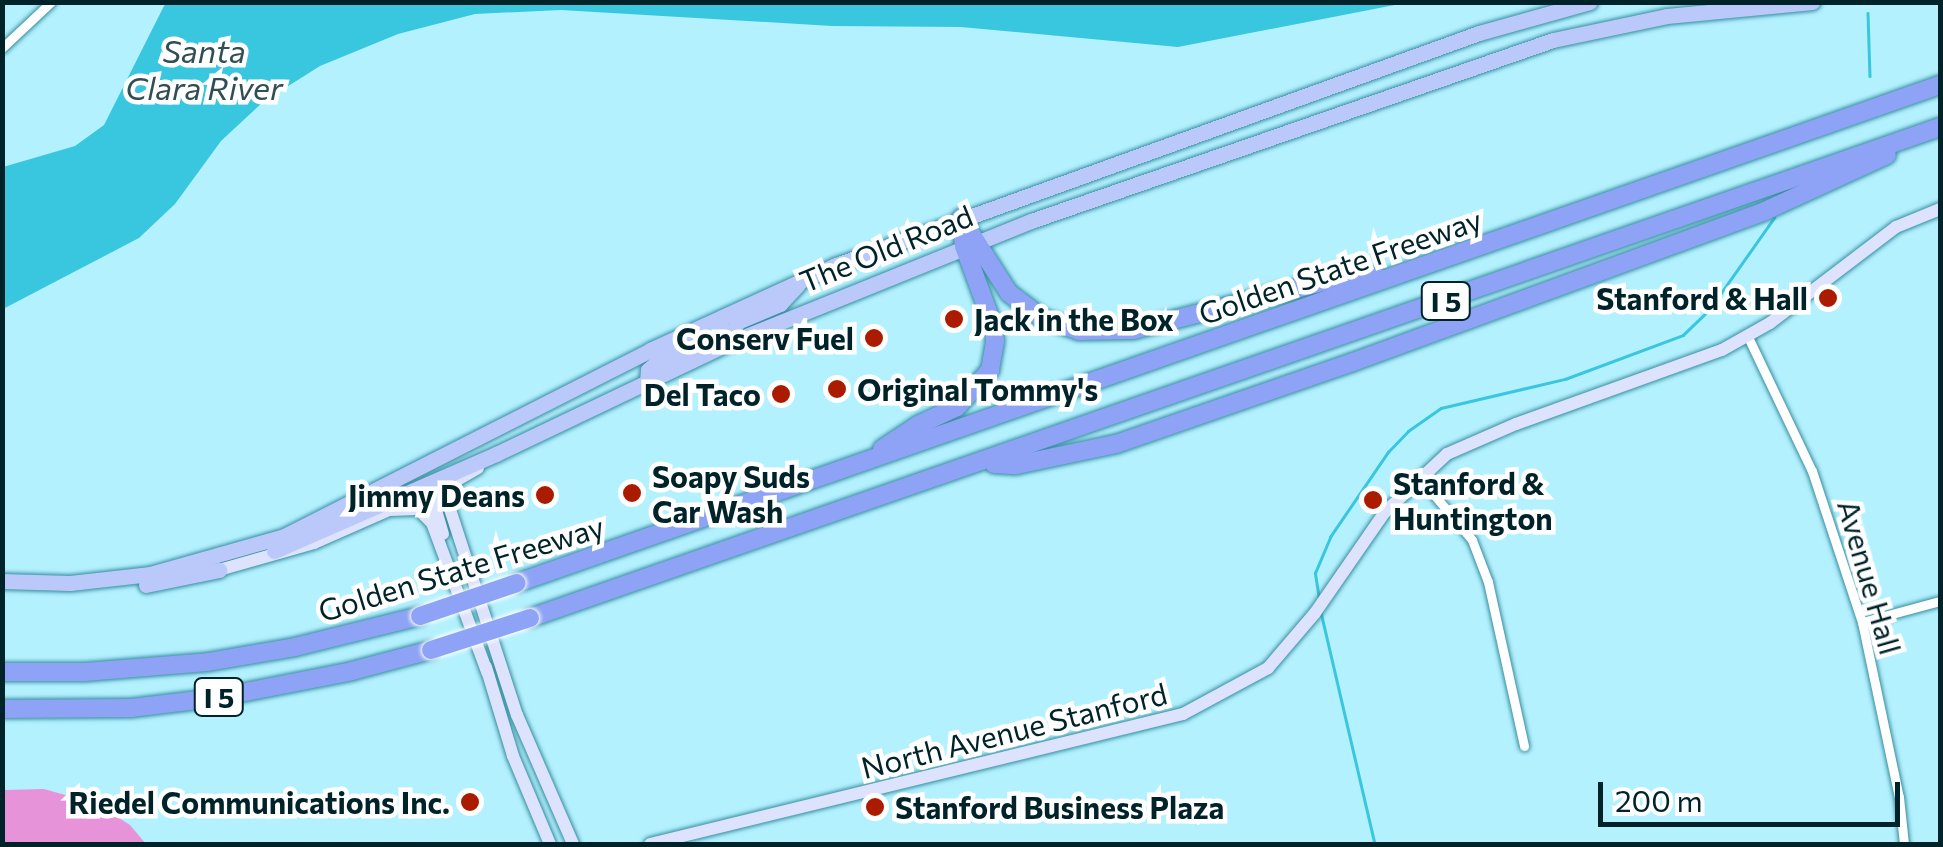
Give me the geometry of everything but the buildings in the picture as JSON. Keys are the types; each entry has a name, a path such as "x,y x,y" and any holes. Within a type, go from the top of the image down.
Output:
{"highway":[{"name":"Golden State Freeway","path":"2,672 85,672 208,662 326,640 420,616 1940,85"},
{"name":"I 5","path":"2,709 131,708 215,698 352,671 431,650 983,463 1940,127"},
{"path":"983,463 1016,465 1102,448 1353,362 1764,211 1874,164 1908,139"},
{"path":"860,464 918,425 957,406 990,370 995,341 992,325 961,218"},
{"path":"970,243 1025,307 1060,326 1098,333 1190,317 1350,275 1387,278"}],"main road":[{"name":"The Old Road","path":"16,587 150,574 200,564 284,536 800,282 961,218 1479,34 1590,2"},
{"name":"The Old Road","path":"16,587 144,585 218,570 274,551 496,454 728,343 970,243 1553,40 1667,16 1812,2"},
{"name":"North Avenue Stanford","path":"650,844 1183,714 1268,668 1315,612 1385,512 1448,454 1480,437 1722,350 1748,337 1896,227 1940,209"},
{"path":"728,343 737,322 780,304 795,294 800,282"},
{"path":"647,383 648,370 656,363 718,332 723,317"},
{"path":"496,454 458,480 448,496 521,724 574,844"},
{"path":"418,468 428,483 510,716 521,724"},
{"path":"428,483 513,756 550,844"},
{"path":"218,570 314,542 389,510 418,510 432,524 488,672"}],"street":[{"path":"2,48 50,2"},
{"name":"Avenue Hall","path":"1748,337 1813,472 1862,622 1899,798 1904,844"},
{"path":"1420,477 1472,540 1488,582 1524,746"},
{"path":"1862,622 1940,601"}],"shaded area":[{"path":"44,789 97,804 130,825 146,844 3,844 3,790"}],"water":[{"name":"Santa Clara River","path":"166,2 1405,3 1178,47 961,27 832,26 561,10 475,14 398,34 320,66 263,102 221,141 175,204 139,238 3,309 3,167 75,146 104,125"}],"waterway":[{"path":"1868,13 1870,76"},
{"path":"1319,599 1315,573 1330,537 1388,452 1408,431 1441,408 1565,379 1683,335 1709,310 1774,218"},
{"path":"1321,612 1375,844"}],"place":[{"name":"Stanford & Hall","path":"1828,298"},
{"name":"Jack in the Box","path":"954,319"},
{"name":"Conserv Fuel","path":"874,338"},
{"name":"Original Tommy's","path":"837,389"},
{"name":"Del Taco","path":"781,394"},
{"name":"Soapy Suds Car Wash","path":"632,493"},
{"name":"Jimmy Deans","path":"545,495"},
{"name":"Stanford & Huntington","path":"1373,500"},
{"name":"Riedel Communications Inc.","path":"470,802"},
{"name":"Stanford Business Plaza","path":"875,807"}]}
